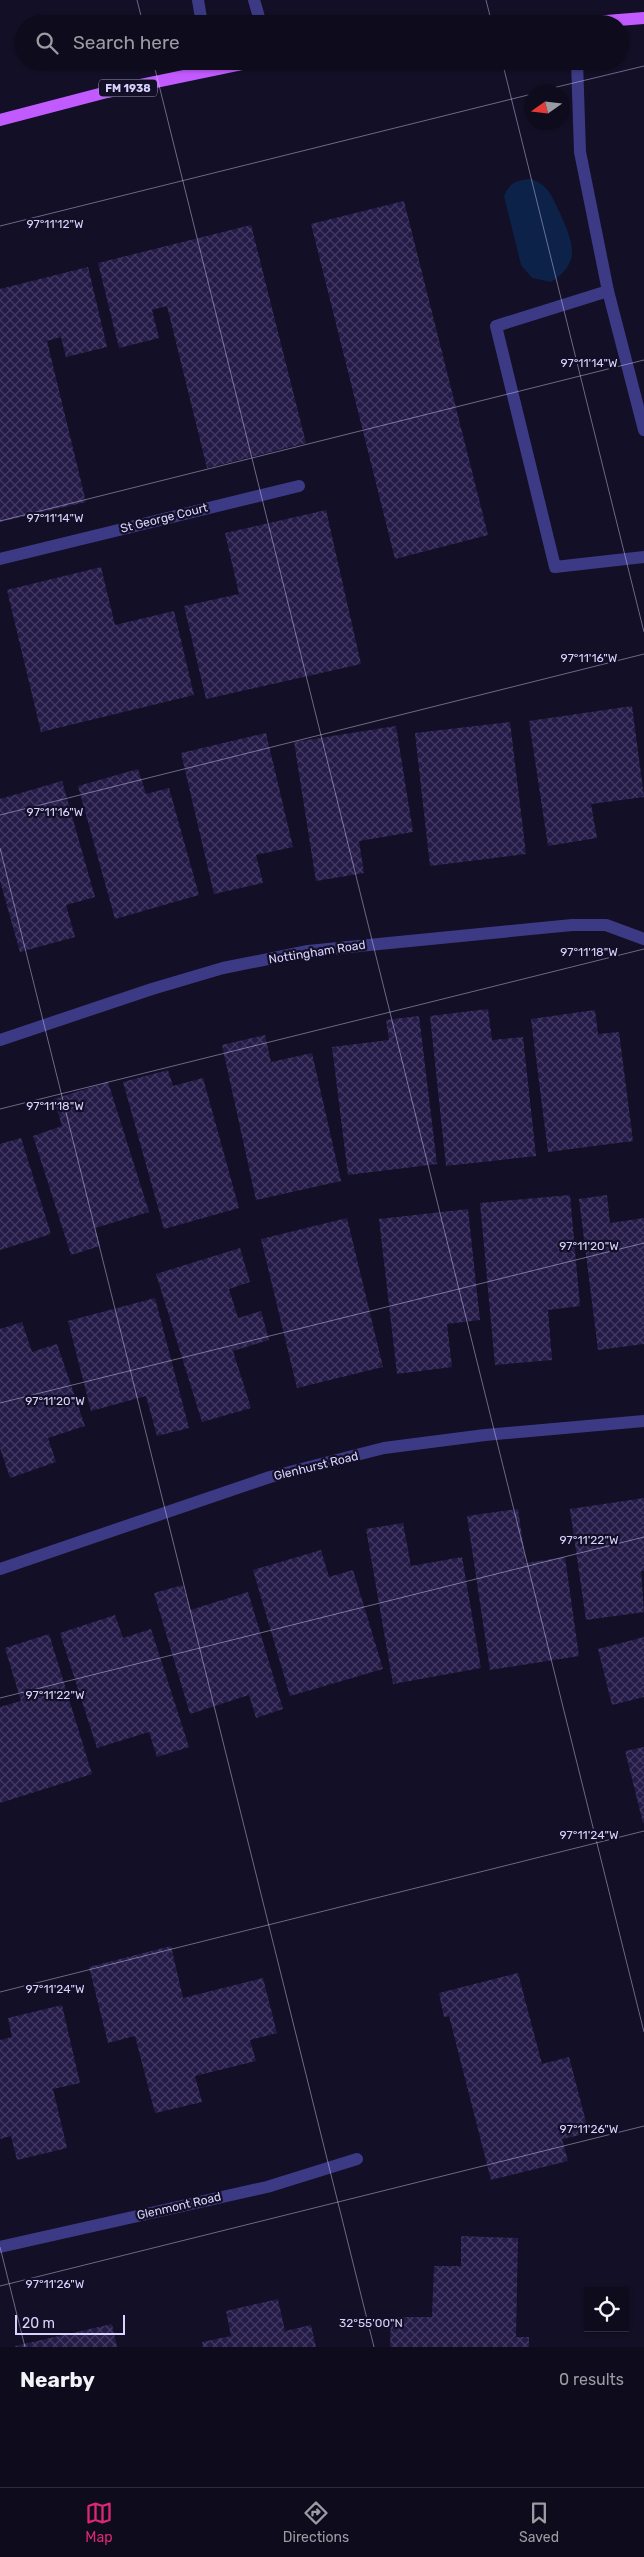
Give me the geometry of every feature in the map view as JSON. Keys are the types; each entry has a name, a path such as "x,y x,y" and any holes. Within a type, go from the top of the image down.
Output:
{"main road":[{"path":"629,19 644,18"},
{"name":"FM 1938","path":"0,120 193,70"}],"street":[{"path":"198,0 200,15"},
{"path":"254,0 258,15"},
{"path":"577,70 580,152 608,291 644,430"},
{"path":"608,291 496,326 555,568 644,557"},
{"name":"St George Court","path":"0,559 299,486"},
{"name":"Nottingham Road","path":"0,1040 161,986 223,968 308,951 572,925 606,925 643,939"},
{"name":"Glenhurst Road","path":"0,1569 270,1477 384,1448 485,1435 644,1420"},
{"name":"Glenmont Road","path":"0,2247 267,2186 357,2159"}],"water":[{"path":"531,179 542,185 549,192 560,213 571,242 571,259 568,267 551,282 532,278 521,265 504,196 514,183"}],"building":[{"path":"404,201 488,535 395,559 311,224"},
{"path":"251,225 306,443 207,468 167,306 152,310 159,338 119,348 98,263"},
{"path":"88,267 107,347 66,357 61,337 47,341 86,502 0,522 0,289"},
{"path":"326,510 361,664 206,699 184,606 239,594 225,533"},
{"path":"101,567 115,625 174,611 194,695 41,732 7,590"},
{"path":"632,706 644,797 591,804 597,838 548,846 529,721"},
{"path":"510,722 526,854 430,866 415,733"},
{"path":"396,726 413,832 359,841 364,873 316,881 294,742"},
{"path":"266,733 293,847 256,855 263,883 214,894 181,753"},
{"path":"138,769 146,794 169,788 199,895 115,919 78,786"},
{"path":"62,781 95,897 66,905 75,937 20,952 0,881 0,799"},
{"path":"488,1009 492,1040 523,1037 536,1156 446,1166 430,1016"},
{"path":"595,1010 598,1034 619,1032 633,1141 548,1152 531,1019"},
{"path":"419,1016 437,1164 348,1175 332,1047 389,1040 386,1020"},
{"path":"265,1035 271,1062 312,1053 341,1181 256,1200 222,1045"},
{"path":"168,1070 173,1086 203,1078 239,1208 164,1229 123,1082"},
{"path":"108,1082 149,1212 95,1228 100,1246 71,1255 33,1136 62,1126 54,1099"},
{"path":"21,1138 51,1234 0,1250 0,1144"},
{"path":"570,1195 580,1306 548,1310 552,1360 495,1365 480,1203"},
{"path":"607,1195 610,1223 644,1218 644,1344 598,1350 579,1199"},
{"path":"468,1209 480,1320 447,1324 452,1367 397,1374 379,1219"},
{"path":"347,1218 383,1367 297,1388 261,1239"},
{"path":"240,1248 250,1282 229,1289 238,1318 261,1311 269,1340 233,1351 251,1408 202,1422 156,1274"},
{"path":"155,1298 189,1428 157,1436 146,1396 91,1411 68,1321"},
{"path":"22,1322 32,1352 57,1344 85,1426 48,1438 56,1462 10,1478 0,1448 0,1329"},
{"path":"644,1498 644,1571 641,1571 644,1612 586,1620 570,1509"},
{"path":"518,1509 526,1563 565,1557 579,1656 490,1670 467,1516"},
{"path":"403,1523 411,1566 462,1557 481,1668 393,1684 366,1529"},
{"path":"321,1550 329,1577 353,1570 383,1669 290,1696 253,1570"},
{"path":"183,1585 190,1610 248,1592 283,1709 256,1718 249,1695 190,1714 154,1593"},
{"path":"115,1615 123,1638 151,1629 189,1747 157,1757 149,1732 97,1748 60,1633"},
{"path":"49,1634 92,1774 0,1803 0,1707 21,1701 5,1648"},
{"path":"644,1637 644,1697 612,1705 598,1649"},
{"path":"644,1747 644,1822 643,1823 625,1751"},
{"path":"171,1946 183,1998 263,1978 277,2033 250,2040 256,2061 195,2076 202,2102 155,2113 135,2036 108,2043 89,1967"},
{"path":"518,1973 542,2064 569,2057 589,2133 562,2139 568,2161 491,2180 449,2016 444,2017 439,1993"},
{"path":"62,2005 80,2083 53,2089 67,2148 17,2160 11,2136 0,2139 0,2040 12,2037 8,2018"},
{"path":"461,2236 518,2238 516,2337 529,2337 529,2347 390,2347 391,2317 432,2317 434,2266 461,2266"},
{"path":"278,2299 285,2331 311,2325 316,2347 203,2347 202,2342 231,2336 226,2311"},
{"path":"112,2324 117,2347 15,2347 15,2346"}]}
